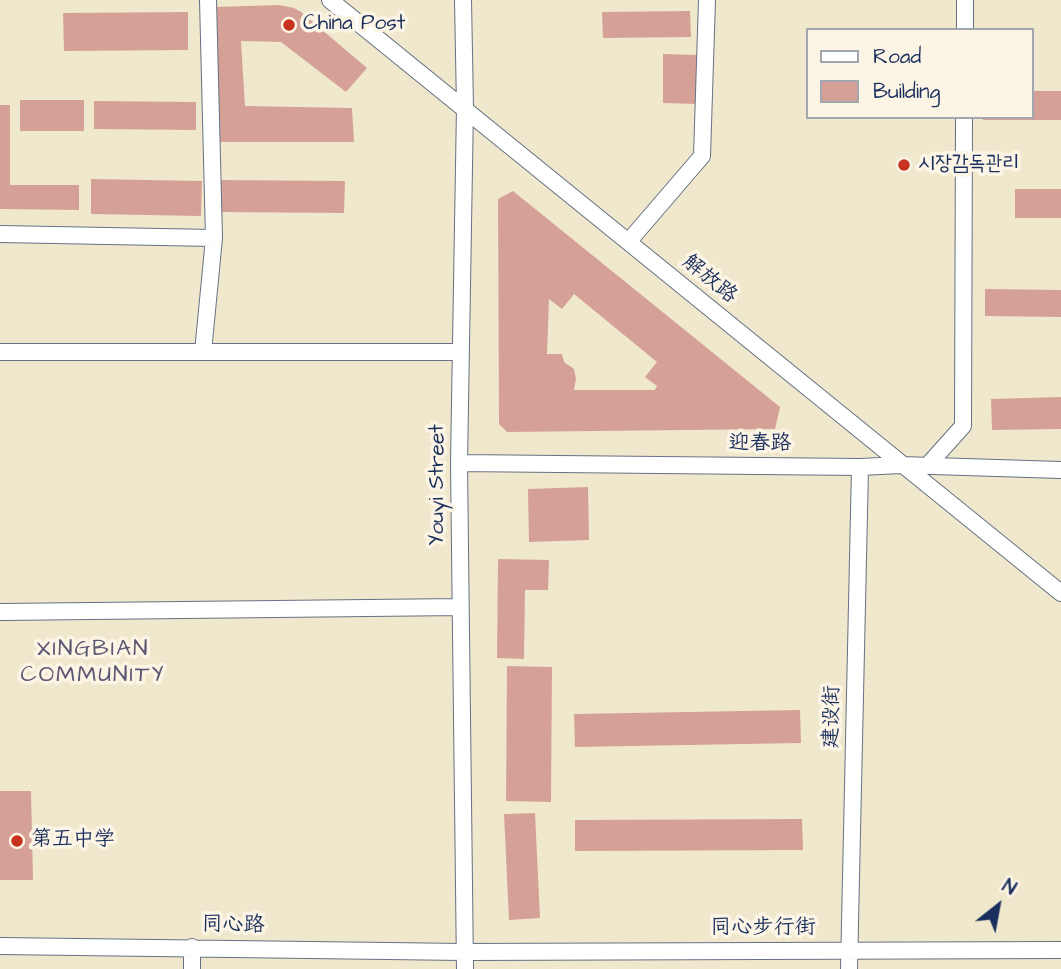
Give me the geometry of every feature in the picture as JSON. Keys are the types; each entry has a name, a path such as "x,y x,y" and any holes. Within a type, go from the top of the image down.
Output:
{"street":[{"path":"202,352 214,238 208,0"},
{"name":"解放路","path":"331,0 1061,593"},
{"name":"Youyi Street","path":"463,0 465,107 459,463 465,969"},
{"path":"629,241 702,156 707,0"},
{"path":"965,0 965,28"},
{"path":"928,465 963,426 964,119"},
{"path":"0,234 214,238"},
{"path":"0,352 459,352"},
{"name":"迎春路","path":"459,463 860,467 901,464 1061,470"},
{"name":"建设街","path":"849,969 860,467"},
{"path":"0,612 460,607"},
{"name":"同心路","path":"0,946 464,951"},
{"path":"191,947 192,969"},
{"name":"同心步行街","path":"464,951 1061,950"}],"building":[{"path":"279,5 301,12 367,68 346,92 281,42 241,41 245,106 352,108 354,142 217,142 214,7"},
{"path":"690,11 691,37 603,38 602,12"},
{"path":"188,12 188,50 64,51 63,13"},
{"path":"663,54 698,55 697,104 663,103"},
{"path":"1033,91 1061,91 1061,120 983,120 1033,119"},
{"path":"20,100 84,100 84,131 20,131"},
{"path":"94,101 196,102 196,130 94,129"},
{"path":"0,105 10,105 10,185 79,185 79,210 0,209"},
{"path":"91,179 202,181 201,216 91,214"},
{"path":"218,180 345,181 344,213 218,212"},
{"path":"1015,189 1061,189 1061,218 1015,218"},
{"path":"513,191 780,407 775,429 507,432 499,424 498,199","holes":["574,294 657,362 645,377 657,386 655,390 574,390 574,369 564,362 562,354 547,354 549,299 562,309"]},
{"path":"985,289 1061,290 1061,317 985,316"},
{"path":"1061,397 1061,429 992,430 991,399"},
{"path":"588,487 589,540 529,542 528,489"},
{"path":"498,559 549,560 548,590 525,590 524,659 497,658"},
{"path":"507,666 552,667 551,802 506,801"},
{"path":"800,710 801,743 575,747 574,714"},
{"path":"0,791 31,791 33,880 0,880"},
{"path":"535,813 540,918 509,920 504,814"},
{"path":"802,819 803,850 575,851 575,820"}],"place":[{"name":"China Post","path":"289,25"},
{"name":"시장감독관리","path":"904,165"},
{"name":"第五中学","path":"17,841"}],"district":[{"name":"XINGBIAN COMMUNITY","path":"93,663"}]}
